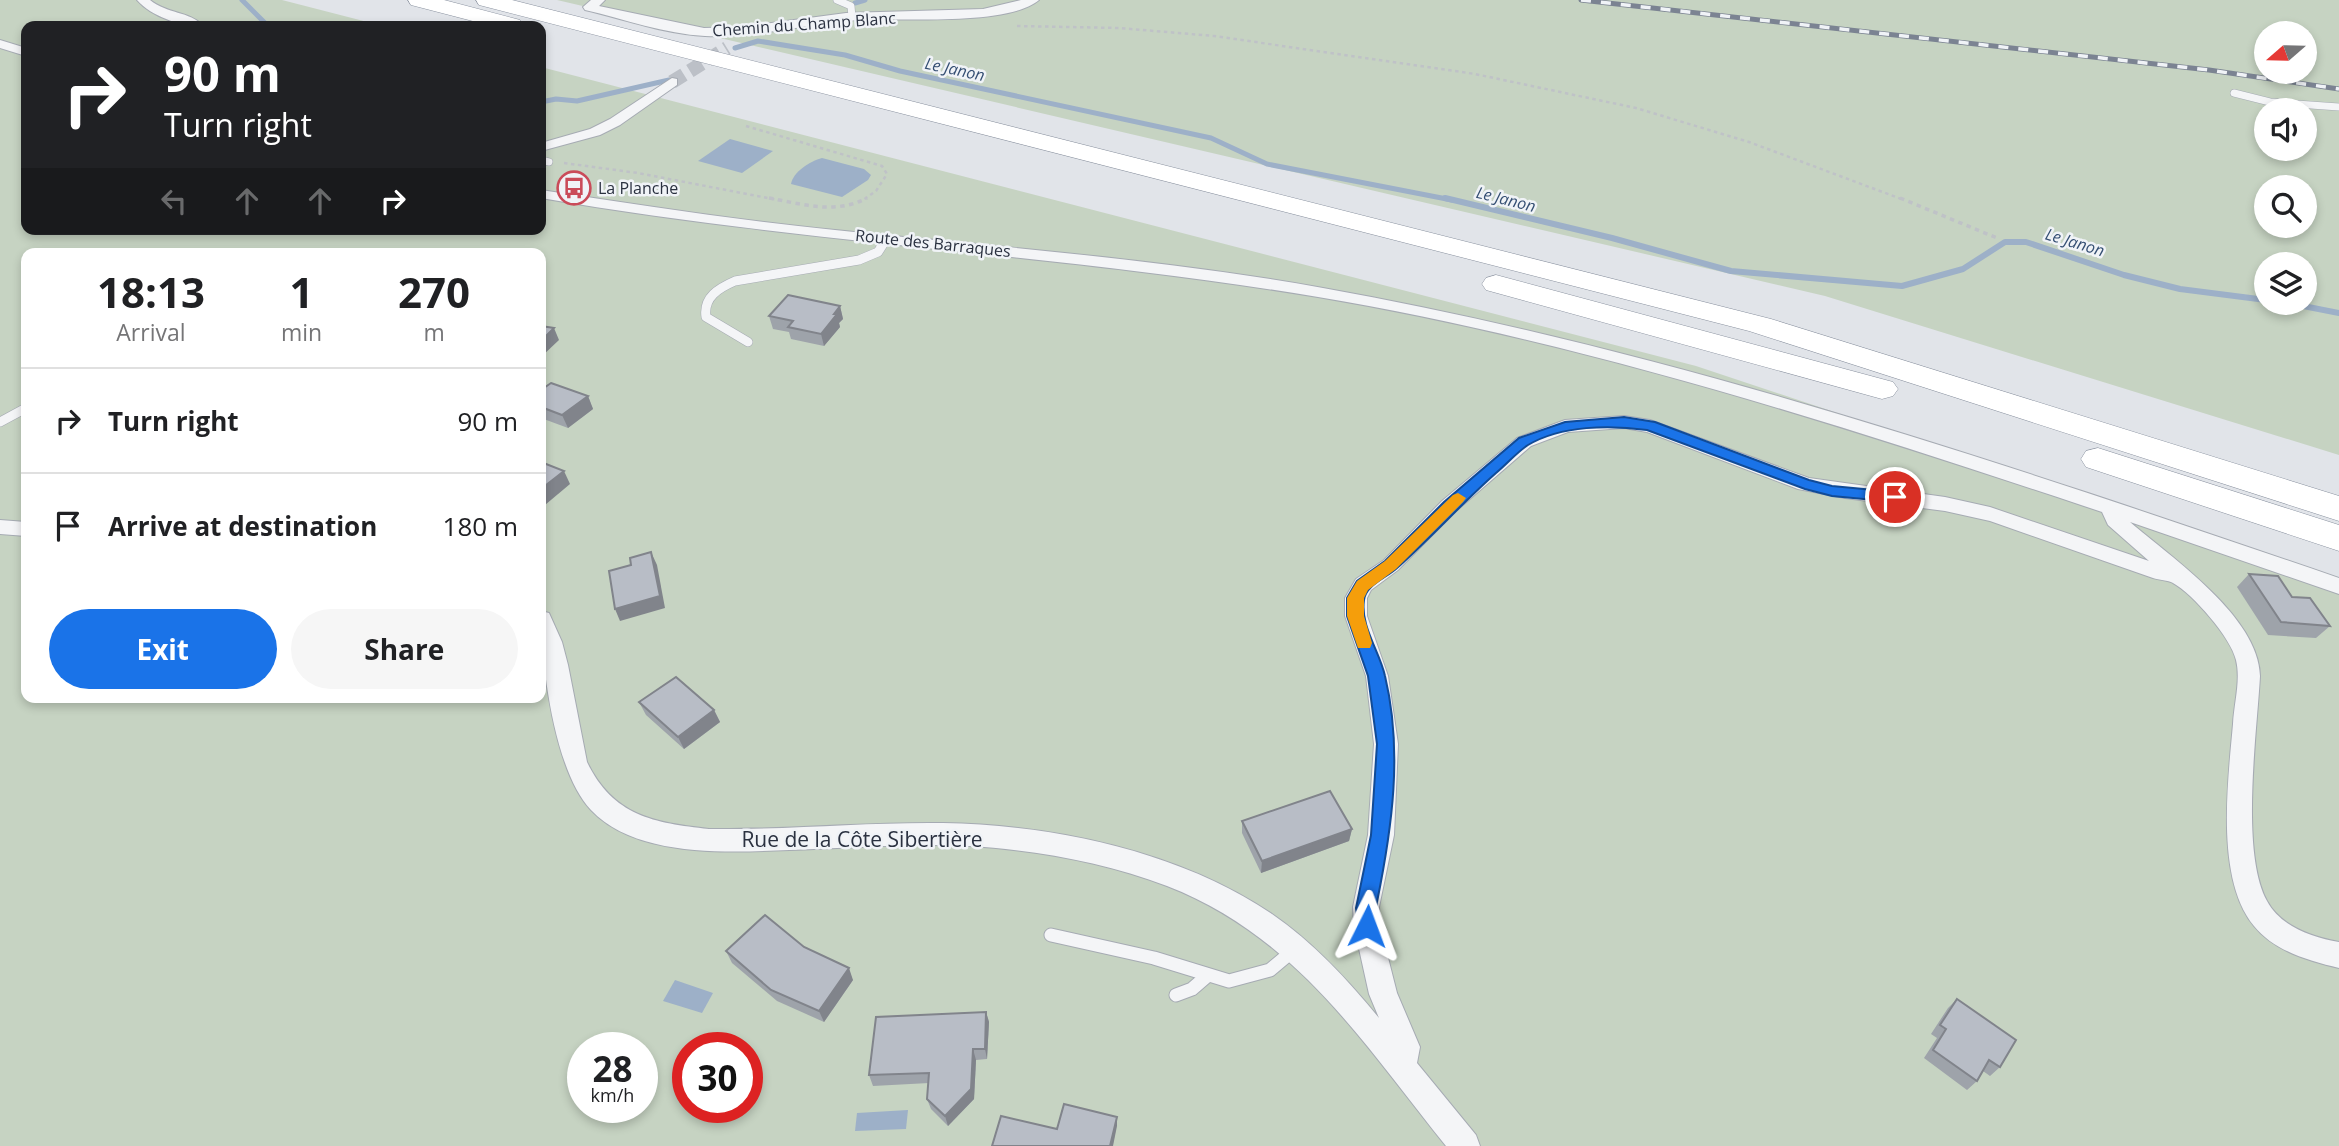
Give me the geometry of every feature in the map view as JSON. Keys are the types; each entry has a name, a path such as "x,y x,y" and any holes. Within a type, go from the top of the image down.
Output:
{"highway":[{"path":"419,0 499,21"},
{"path":"487,0 1760,325 2339,509"},
{"path":"546,33 1780,359 1894,393 2339,538"}],"street":[{"path":"143,0 157,12 190,21"},
{"name":"Chemin du Champ Blanc","path":"599,0 589,7 682,29 741,31 852,17 983,13 1033,0"},
{"path":"727,48 736,42 741,31"},
{"path":"0,44 21,50"},
{"path":"546,146 595,132 615,122 672,82"},
{"name":"Route des Barraques","path":"546,195 672,214 1226,276 1518,332 1765,397 1879,431 2339,586"},
{"path":"1399,1064 1406,1056 1406,1047 1383,994 1367,926 1366,908 1381,835 1386,744 1377,676 1356,616 1356,598 1363,585 1391,565 1449,506 1524,442 1565,426 1624,422 1650,426 1805,484 1858,494 1931,500 1976,510 2051,532 2160,573 2177,574"},
{"path":"2110,507 2115,520 2204,598 2225,622 2247,657 2249,682 2241,768 2246,883 2258,910 2274,929 2299,944 2339,955"},
{"path":"0,527 21,529"},
{"name":"Rue de la Côte Sibertière","path":"546,631 555,652 575,762 600,804 628,822 660,833 704,838 985,836 1073,850 1134,864 1233,904 1295,949 1331,984 1465,1146"}],"lane":[{"path":"837,0 851,6 852,17"},
{"path":"2234,93 2244,99 2339,107"},
{"path":"748,342 706,317 706,303 715,292 735,281 871,257 887,238"},
{"path":"0,422 21,411"},
{"path":"1051,935 1145,956 1229,981 1270,971 1295,949"},
{"path":"1176,995 1192,989 1207,976"}],"path":[{"path":"1012,26 1119,28 1214,36 1463,72 1636,108 1749,142 1852,178 1997,238"},
{"path":"546,161 638,173 822,208 840,207 866,199 884,181 887,174 882,166 867,160 746,126"}],"green space":[{"path":"0,0 282,0 364,21 21,21 21,235 546,235 546,68 1696,366 2339,580 2339,1146 0,1146"},
{"path":"557,0 2339,0 2339,455 1825,296"}],"water":[{"path":"730,139 773,151 742,173 698,161"},
{"path":"822,158 864,169 871,175 868,180 842,197 791,184 795,175 803,168"},
{"path":"675,980 713,993 702,1013 663,1001"},
{"path":"908,1110 906,1129 855,1131 857,1113"}],"building":[{"path":"788,295 840,306 821,334 788,327 793,321 769,316"},
{"path":"546,327 554,328 546,336"},
{"path":"551,383 588,396 562,415 546,409 546,386"},
{"path":"546,464 564,471 546,485"},
{"path":"651,552 660,596 615,609 609,571 631,565 630,558"},
{"path":"2249,574 2278,576 2292,597 2310,598 2330,626 2281,622"},
{"path":"676,677 714,710 678,737 639,702"},
{"path":"1330,791 1352,829 1262,861 1242,821"},
{"path":"765,915 804,947 849,968 819,1011 771,990 726,951"},
{"path":"1957,999 2016,1040 2000,1067 1989,1060 1977,1081 1933,1050 1946,1029 1940,1025"},
{"path":"986,1012 985,1049 973,1049 971,1089 945,1116 927,1099 929,1073 869,1075 876,1017"},
{"path":"1064,1104 1117,1117 1110,1146 992,1146 1001,1116 1057,1129"}],"waterway":[{"name":"Le Janon","path":"242,0 263,21"},
{"path":"855,3 865,0"},
{"name":"Le Janon","path":"735,48 758,41 845,55 900,71 1211,138 1267,164 1452,200"},
{"name":"Le Janon","path":"546,101 577,101 669,80"},
{"name":"Le Janon","path":"1445,198 1612,238 1731,271 1902,286 1963,269 2005,242 2026,242 2124,275 2180,289 2254,298"},
{"name":"Le Janon","path":"2317,309 2339,313"}],"tunnel":[{"path":"672,82 727,48"}],"railway":[{"path":"1581,0 2209,70 2339,89"}],"slow traffic":[{"path":"1364,643 1356,616 1356,598 1363,585 1391,565 1458,498"}],"place":[{"name":"La Planche","path":"574,188"}],"route":[{"path":"1367,926 1366,908 1381,835 1386,744 1377,676 1356,616 1356,598 1363,585 1391,565 1449,506 1524,442 1565,426 1624,422 1675,434 1734,459 1805,484 1832,491 1895,497"}]}
